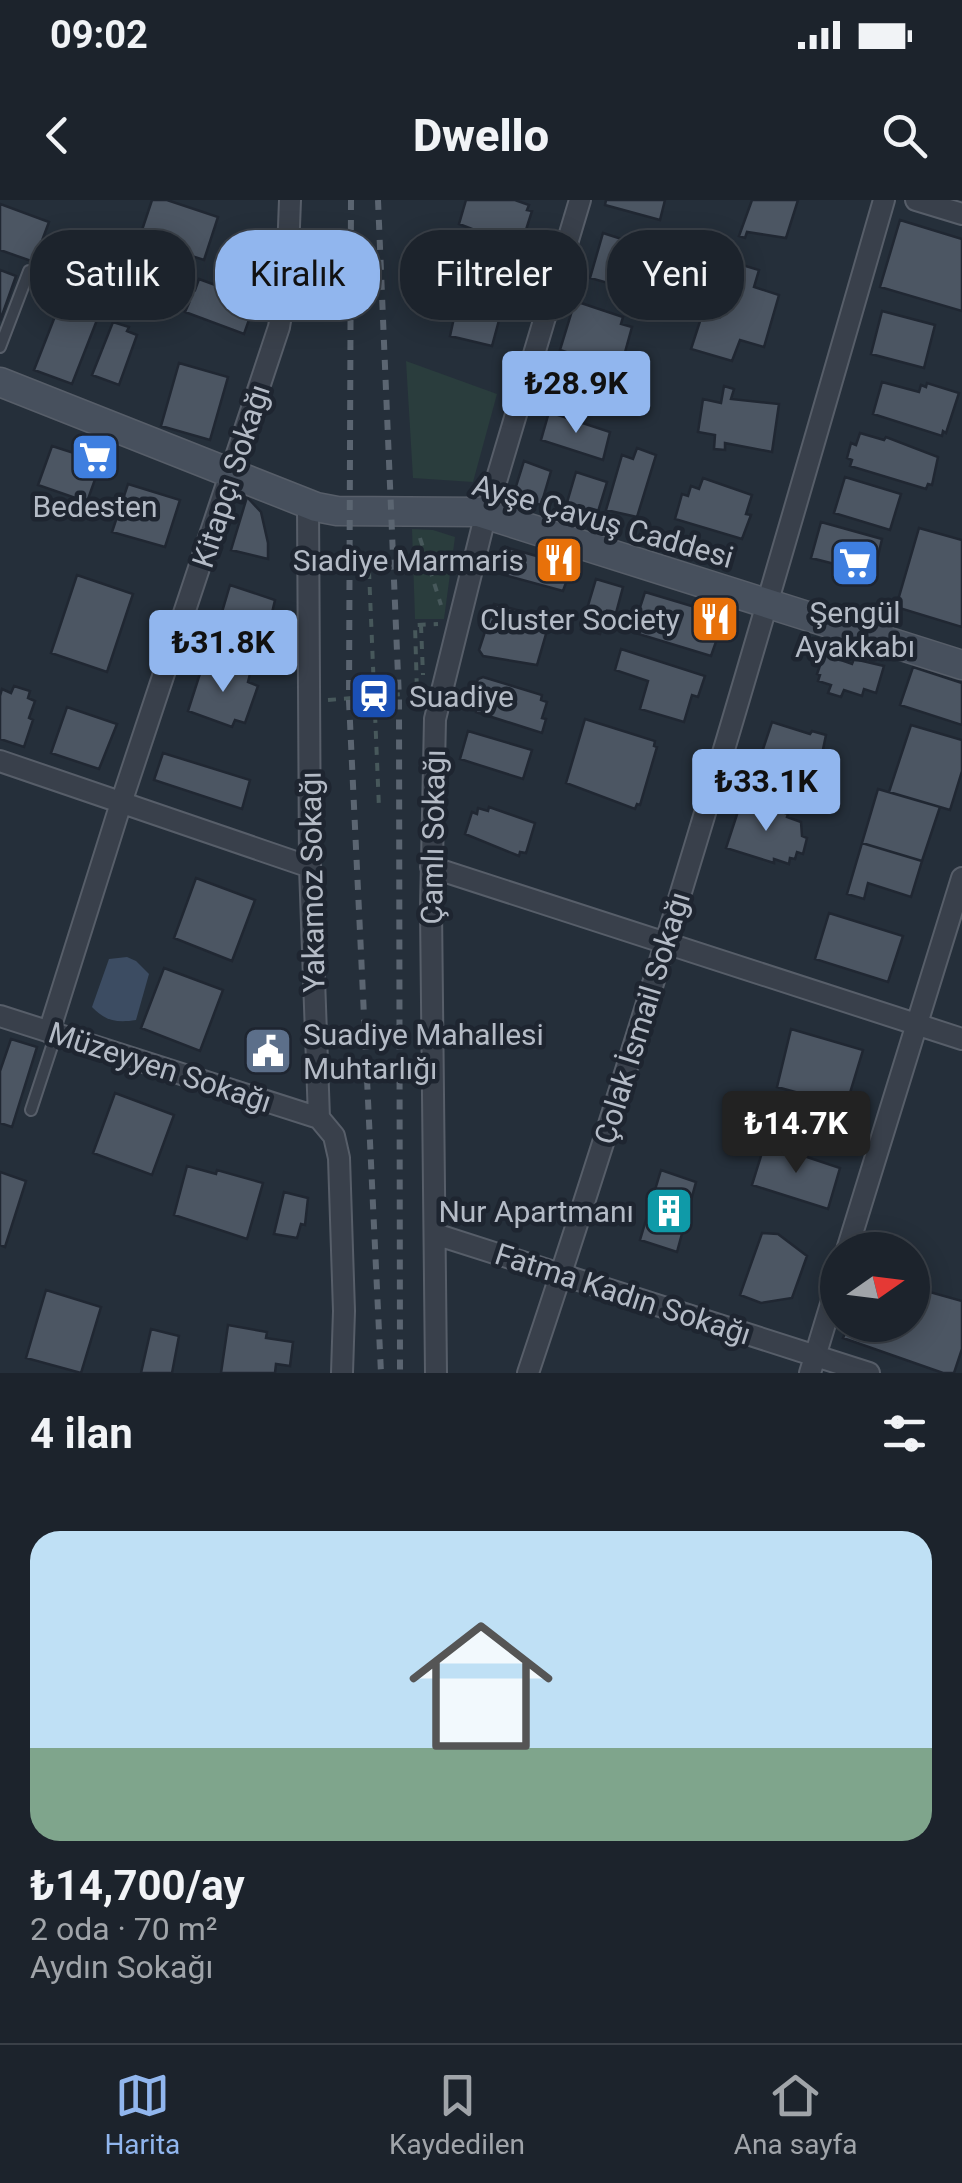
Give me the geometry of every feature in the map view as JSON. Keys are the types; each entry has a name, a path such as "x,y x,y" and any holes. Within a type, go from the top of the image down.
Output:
{"street":[{"name":"Kitapçı Sokağı","path":"52,1033 121,803 282,316 290,200"},
{"name":"Çamlı Sokağı","path":"436,1373 431,867 435,720 486,514 580,200"},
{"name":"Çolak İsmail Sokağı","path":"528,1373 665,944 884,200"},
{"path":"916,200 962,214"},
{"name":"Ayşe Çavuş Caddesi","path":"0,382 308,504 337,511 486,514 962,665"},
{"name":"Yakamoz Sokağı","path":"308,504 310,867 319,1118 334,1136 339,1154 342,1373"},
{"path":"0,761 310,867"},
{"path":"431,867 962,1039"},
{"path":"853,1232 962,878"},
{"name":"Müzeyyen Sokağı","path":"0,1016 319,1118"},
{"name":"Fatma Kadın Sokağı","path":"435,1234 562,1273 812,1364 869,1373"},
{"path":"812,1364 820,1338"}],"lane":[{"path":"0,347 29,271"},
{"path":"31,1110 52,1033"}],"path":[{"path":"412,510 441,605"},
{"path":"369,571 379,808"},
{"path":"308,701 417,693 415,625 446,624"}],"shaded area":[{"path":"406,361 497,394 473,482 413,478"},
{"path":"412,529 455,537 444,619 415,619"}],"water":[{"path":"127,957 149,974 136,1020 112,1020 92,1007 109,959"}],"building":[{"path":"152,200 167,200 218,217 204,260 195,257 195,230 142,230"},
{"path":"466,200 515,200 529,205 527,210 532,211 526,230 475,230 459,224"},
{"path":"606,200 665,200 660,220 605,205"},
{"path":"752,200 798,200 786,238 747,232 745,238 741,230"},
{"path":"0,204 49,222 46,230 30,230 30,261 0,250"},
{"path":"900,220 962,239 962,311 880,287"},
{"path":"603,233 607,234 607,283 590,278"},
{"path":"744,266 759,270 754,287 779,295 764,347 740,340 732,361 691,349 700,320 744,320"},
{"path":"0,270 16,276 0,321"},
{"path":"199,279 215,285 215,320 249,320 244,334 195,316"},
{"path":"587,305 607,312 607,320 622,320 621,324 632,327 622,363 612,360 610,367 560,350 569,320 587,320"},
{"path":"882,311 935,325 924,368 871,354"},
{"path":"54,320 97,320 72,384 34,370"},
{"path":"454,320 499,320 492,346 450,336"},
{"path":"113,322 129,327 127,331 137,335 119,385 92,375"},
{"path":"179,363 228,377 210,440 161,426"},
{"path":"882,382 919,392 921,385 926,387 927,383 959,393 946,433 943,431 942,436 873,414"},
{"path":"724,386 734,389 731,399 779,404 772,452 725,443 725,450 714,449 715,435 698,432 703,399 721,403"},
{"path":"549,412 610,432 603,460 541,440"},
{"path":"860,433 884,440 886,437 938,457 932,485 928,484 926,489 850,466 852,460 847,458 851,443 856,445"},
{"path":"52,446 96,460 93,469 98,471 87,502 38,485"},
{"path":"637,448 656,455 637,517 606,510 622,455 633,459"},
{"path":"524,461 551,471 541,505 513,496"},
{"path":"576,472 607,482 597,515 566,506"},
{"path":"845,477 901,494 890,530 834,513"},
{"path":"703,478 752,495 746,514 751,515 742,539 675,519 682,494 688,496 691,486 699,489"},
{"path":"128,484 180,500 165,547 112,532"},
{"path":"247,497 261,512 268,559 231,550"},
{"path":"821,522 882,539 874,574 811,558"},
{"path":"919,528 962,540 962,627 896,607"},
{"path":"505,547 572,566 563,591 497,573"},
{"path":"77,575 133,594 107,672 51,653"},
{"path":"596,579 623,587 616,613 607,611 600,634 581,629"},
{"path":"230,585 275,600 265,643 217,629"},
{"path":"645,592 725,616 711,656 632,632"},
{"path":"494,604 521,611 535,624 548,627 537,665 483,656 479,650"},
{"path":"621,649 705,676 698,697 692,695 684,722 640,709 648,681 615,670"},
{"path":"824,654 852,664 854,659 884,666 876,693 864,689 862,696 844,690 841,697 828,693 831,685 818,681 817,674"},
{"path":"204,661 250,674 248,682 258,686 245,723 235,720 232,727 188,711"},
{"path":"913,667 962,683 962,725 900,705"},
{"path":"483,677 542,695 541,700 547,702 542,733 470,707 478,679"},
{"path":"14,686 30,691 28,698 35,701 24,747 0,739 0,696 2,689 11,693"},
{"path":"67,707 117,724 99,769 51,753"},
{"path":"585,719 655,741 657,747 640,805 635,809 566,783"},
{"path":"772,722 826,735 821,759 826,761 821,775 761,755"},
{"path":"911,725 962,740 962,771 950,810 889,792"},
{"path":"468,731 532,750 523,779 460,759"},
{"path":"163,753 250,780 242,809 154,780"},
{"path":"878,789 940,807 922,861 862,843"},
{"path":"742,799 801,822 802,836 807,838 803,854 797,852 789,864 774,859 774,863 726,848"},
{"path":"489,807 535,823 526,853 520,852 519,856 465,834 472,812 477,814 478,808 488,811"},
{"path":"862,843 922,861 911,897 868,883 864,899 847,894"},
{"path":"196,878 255,900 232,961 174,938"},
{"path":"829,913 903,936 888,982 815,959"},
{"path":"164,968 223,990 200,1051 141,1028"},
{"path":"791,1029 863,1050 846,1106 777,1087"},
{"name":"Suadiye Mahallesi Muhtarlığı","path":"262,1034 283,1042 275,1068 253,1060"},
{"path":"11,1039 37,1047 12,1127 0,1123 0,1071"},
{"path":"115,1093 174,1115 152,1175 93,1153"},
{"path":"765,1143 840,1168 828,1209 752,1185"},
{"path":"187,1166 263,1183 247,1239 174,1215"},
{"name":"Nur Apartmanı","path":"661,1170 696,1182 677,1252 640,1240"},
{"path":"0,1172 26,1181 5,1247 0,1245"},
{"path":"284,1192 308,1198 305,1225 301,1224 297,1238 274,1234"},
{"path":"762,1233 778,1234 807,1256 792,1298 761,1303 740,1295"},
{"path":"46,1290 101,1307 81,1373 26,1358"},
{"path":"930,1292 962,1301 962,1349 954,1373 943,1373 854,1342 930,1342"},
{"path":"228,1325 267,1332 266,1338 293,1342 290,1366 276,1364 275,1373 221,1373"},
{"path":"151,1329 179,1336 172,1373 141,1373"}],"railway":[{"path":"351,200 349,701 381,1373"},
{"path":"378,200 399,699 400,1373"}],"place":[{"name":"Bedesten","path":"95,457"},
{"name":"Sıadiye Marmaris","path":"559,560"},
{"name":"Şengül Ayakkabı","path":"855,563"},
{"name":"Cluster Society","path":"715,619"},
{"name":"Suadiye","path":"374,696"},
{"name":"Suadiye Mahallesi Muhtarlığı","path":"268,1051"},
{"name":"Nur Apartmanı","path":"669,1211"}]}
